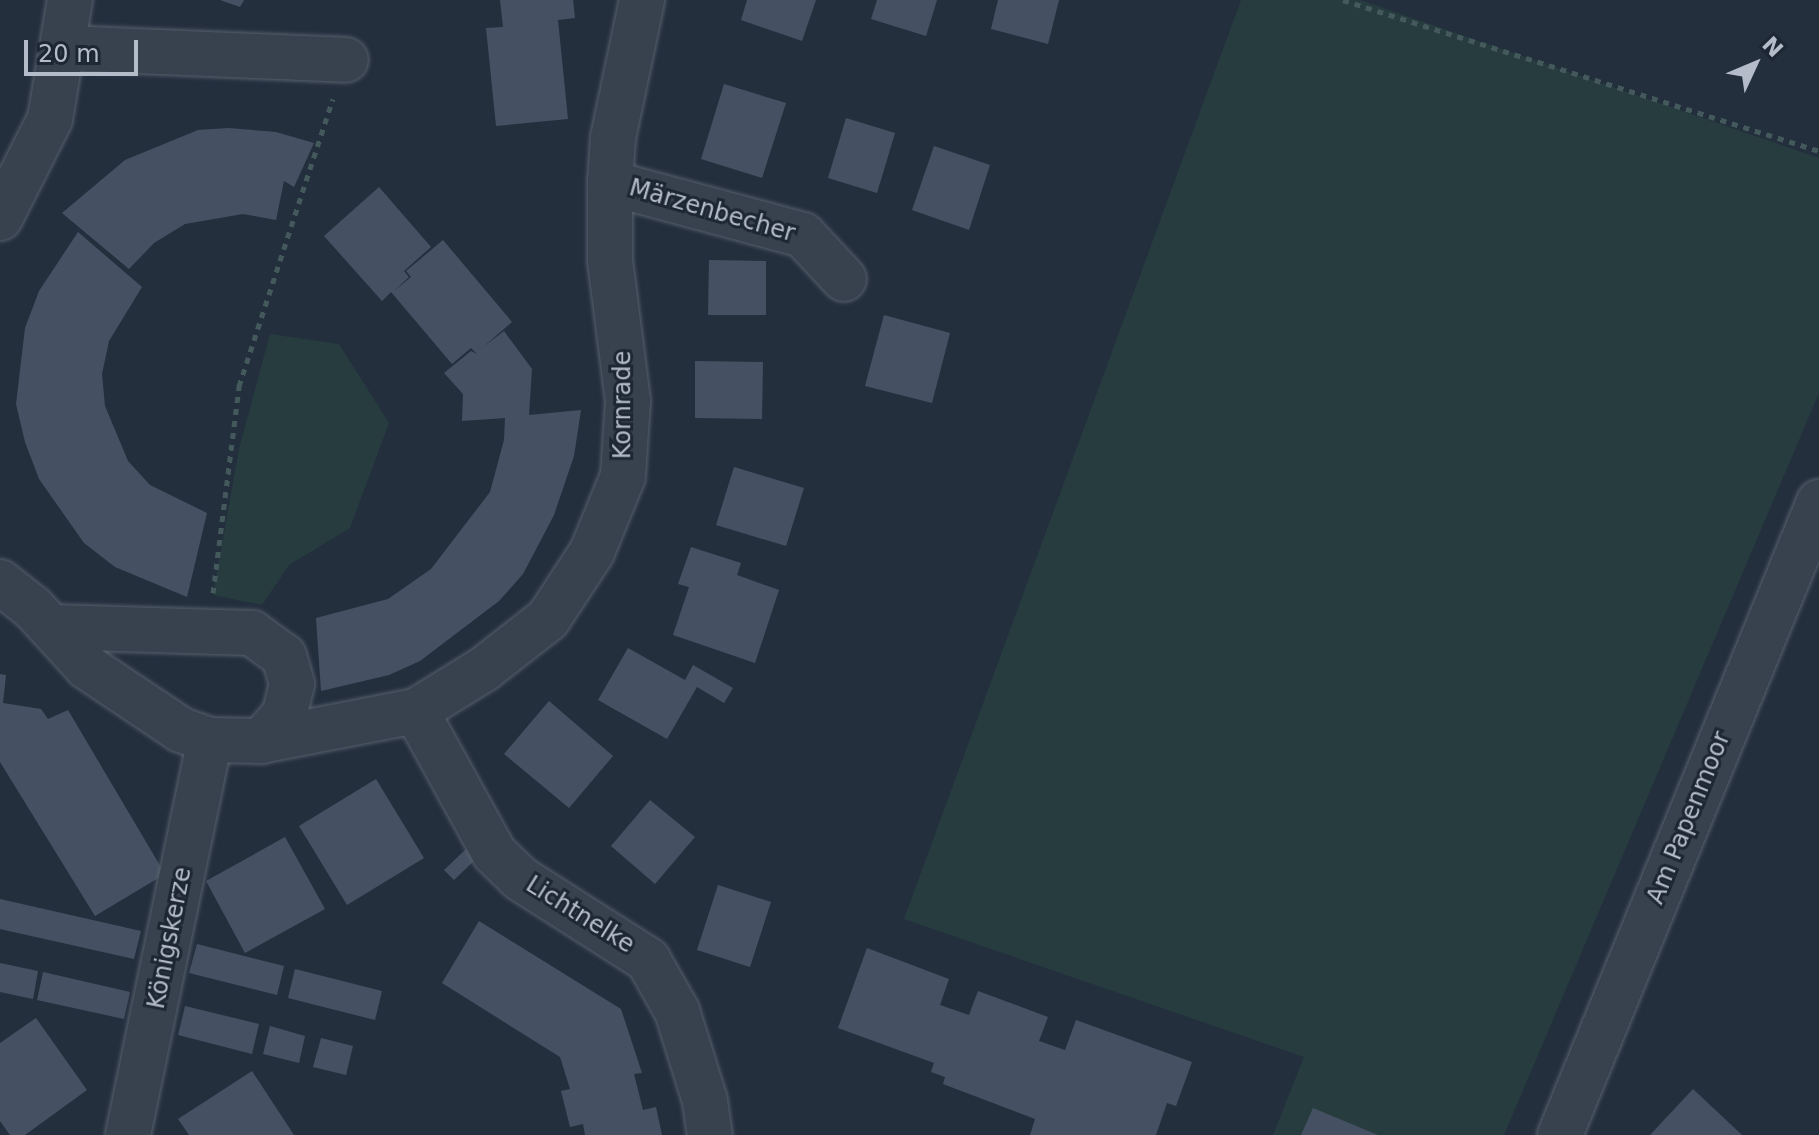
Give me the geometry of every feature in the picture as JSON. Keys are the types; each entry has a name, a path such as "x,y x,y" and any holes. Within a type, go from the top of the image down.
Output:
{"street":[{"path":"0,218 25,179 50,119 70,0"},
{"name":"Kornrade","path":"0,582 52,627 87,667 181,730 210,740 261,741 416,711 484,669 548,619 592,552 623,476 628,401 610,260 610,183 613,138 642,0"},
{"path":"63,48 346,60"},
{"name":"Märzenbecher","path":"610,183 803,235 844,279"},
{"name":"Am Papenmoor","path":"1560,1135 1819,502"},
{"path":"52,627 210,628 252,633 284,656 292,684 284,715 261,741"},
{"name":"Lichtnelke","path":"416,711 494,853 521,879 648,960 677,1011 705,1101 710,1135"},
{"name":"Königskerze","path":"128,1135 210,740"}],"path":[{"path":"1343,0 1819,151"},
{"path":"210,628 239,386 346,60"}],"green space":[{"path":"1241,0 1360,0 1819,158 1819,393 1504,1135 1273,1135 1304,1057 904,919"},
{"path":"270,334 339,344 389,423 350,528 289,565 262,605 213,595 239,449"}],"building":[{"path":"220,0 244,0 240,7"},
{"path":"500,0 573,0 575,18 558,20 568,119 496,126 486,28 503,27"},
{"path":"747,0 816,0 802,41 741,20"},
{"path":"877,0 937,0 926,36 871,19"},
{"path":"998,0 1059,0 1048,44 991,29"},
{"path":"724,84 786,103 762,178 701,159"},
{"path":"846,118 895,133 877,193 828,178"},
{"path":"229,128 276,132 314,143 294,187 284,181 276,220 243,214 185,224 154,243 129,269 62,213 125,160 198,130"},
{"path":"934,146 990,165 969,230 912,210"},
{"path":"379,187 431,247 404,271 409,277 394,291 411,277 406,271 443,240 512,322 483,347 504,331 532,369 529,415 581,410 574,456 554,515 523,574 499,601 420,661 389,675 321,691 316,618 388,599 431,569 490,492 504,440 505,418 462,421 463,394 444,373 471,351 477,354 471,348 452,364 391,292 382,301 324,236"},
{"path":"78,232 142,287 109,341 102,374 105,406 128,461 150,485 207,513 187,597 115,567 84,543 39,479 25,442 16,404 25,328 39,291"},
{"path":"709,260 766,261 766,315 708,315"},
{"path":"884,315 950,333 932,403 865,386"},
{"path":"695,361 763,362 762,419 695,418"},
{"path":"734,467 804,488 786,546 716,525"},
{"path":"691,547 741,563 737,575 779,590 755,663 673,635 689,587 678,584"},
{"path":"628,648 685,680 693,665 733,688 724,703 697,687 667,739 598,700"},
{"path":"0,674 6,675 3,703 41,709 48,719 68,710 165,874 95,916 0,762"},
{"path":"549,701 613,756 569,808 504,754"},
{"path":"376,779 424,858 347,905 299,826"},
{"path":"650,800 695,837 655,884 611,846"},
{"path":"285,837 325,909 245,953 206,881"},
{"path":"466,849 475,860 454,880 444,870"},
{"path":"718,885 771,902 750,967 697,950"},
{"path":"0,899 141,931 134,959 0,929"},
{"path":"479,921 621,1009 642,1073 634,1074 643,1110 656,1107 662,1135 585,1135 583,1124 570,1127 561,1091 570,1089 560,1057 442,983"},
{"path":"197,944 284,966 277,995 189,973"},
{"path":"867,948 949,979 940,1005 969,1015 978,991 1048,1017 1039,1041 1065,1050 1076,1020 1192,1062 1176,1106 1167,1103 1156,1135 1030,1135 1035,1119 943,1084 945,1077 931,1072 934,1063 838,1028"},
{"path":"0,963 38,971 33,999 0,992"},
{"path":"295,969 382,991 375,1020 288,998"},
{"path":"43,972 130,992 124,1019 37,1000"},
{"path":"185,1006 259,1024 252,1054 178,1035"},
{"path":"36,1018 87,1090 25,1135 10,1135 0,1121 0,1043"},
{"path":"270,1026 305,1036 299,1063 263,1054"},
{"path":"321,1038 353,1046 346,1075 313,1067"},
{"path":"252,1071 294,1135 189,1135 178,1119"},
{"path":"1693,1089 1742,1135 1650,1135"},
{"path":"1313,1108 1378,1135 1301,1135"}]}
